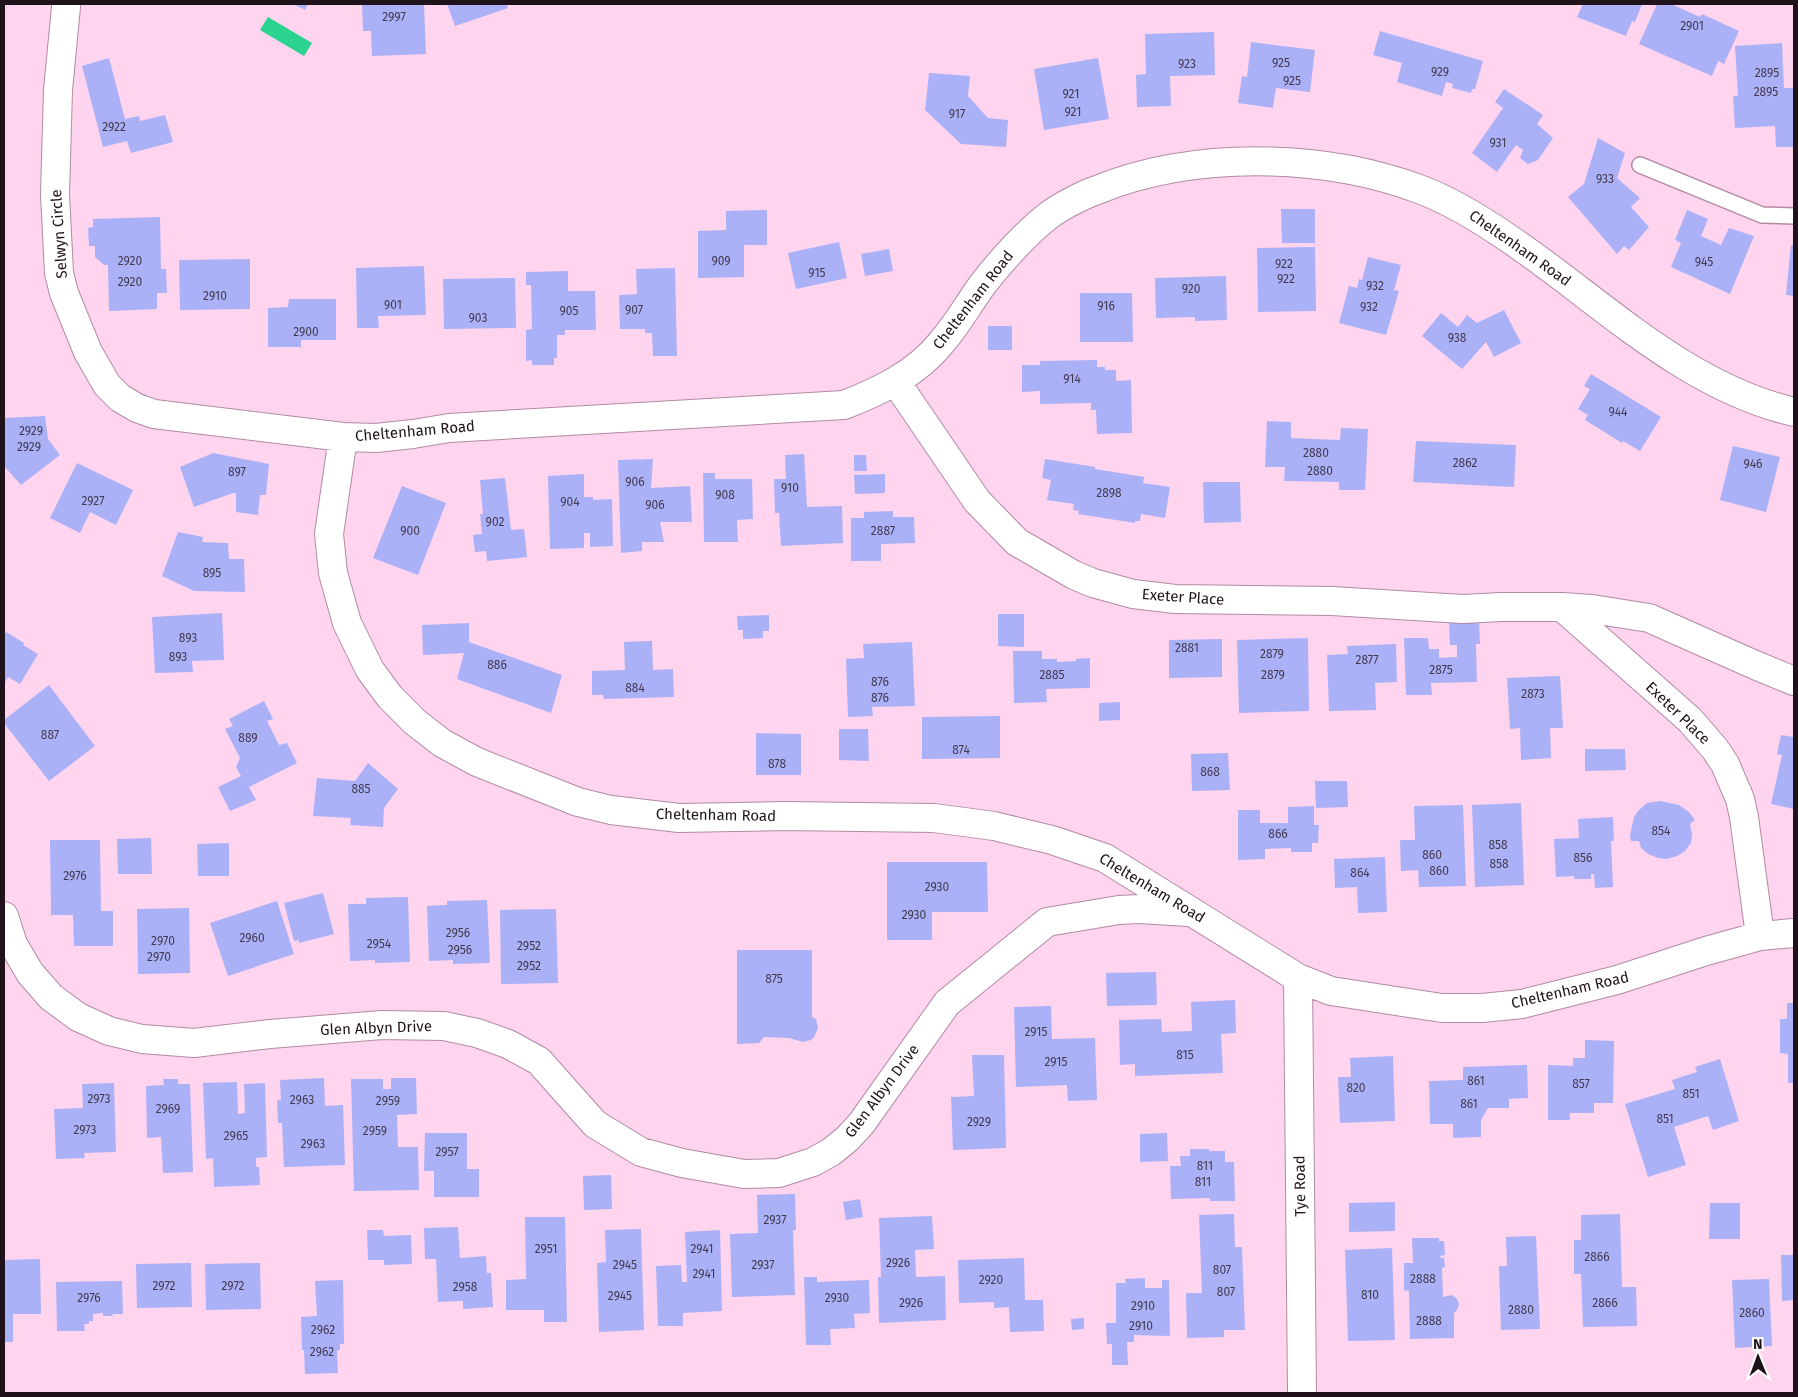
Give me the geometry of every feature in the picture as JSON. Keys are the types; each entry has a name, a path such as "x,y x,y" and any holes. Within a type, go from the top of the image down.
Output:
{"street":[{"name":"Selwyn Circle","path":"66,7 58,90 55,194 59,273 64,293 88,352 107,385 120,398 137,408 154,414 343,437"},
{"name":"Cheltenham Road","path":"1794,412 1771,406 1744,395 1696,372 1644,340 1513,241 1468,211 1419,189 1369,174 1308,164 1262,161 1196,165 1145,173 1095,190 1050,214 1026,235 985,281 941,344 896,382 879,392 844,405 449,428 376,438 343,437 330,534 333,573 347,624 370,670 390,698 415,722 442,743 476,762 578,802 612,810 679,818 784,816 934,818 994,826 1052,840 1105,858 1298,978 1325,990 1442,1008 1482,1008 1522,1004 1617,980 1706,951 1760,936 1794,933"},
{"name":"Exeter Place","path":"896,382 977,501 1017,542 1074,575 1093,583 1133,594 1174,599 1332,601 1463,609 1500,607 1592,609 1648,618 1794,681"},
{"name":"Exeter Place","path":"1562,607 1690,720 1715,749 1740,799 1760,936"},
{"name":"Glen Albyn Drive","path":"4,916 13,944 30,973 51,997 78,1017 109,1031 142,1039 194,1043 270,1034 382,1025 444,1026 477,1033 508,1044 539,1061 595,1124 641,1152 682,1163 744,1174 779,1173 813,1162 831,1152 847,1139 861,1124 947,1003 1047,922 1119,910 1139,909 1193,912"},
{"name":"Tye Road","path":"1298,978 1302,1393"}],"lane":[{"path":"1640,165 1762,215 1794,216"}],"shaded area":[{"path":"268,17 312,43 304,56 260,30"}],"building":[{"path":"293,4 308,4 305,10"},
{"path":"362,4 424,4 426,54 372,56 371,31 363,31"},
{"path":"447,4 506,4 508,8 455,26"},
{"path":"1583,4 1642,4 1635,22 1632,21 1626,36 1577,17"},
{"path":"1657,4 1671,4 1700,17 1702,14 1739,31 1724,64 1718,61 1712,76 1639,44"},
{"path":"1380,31 1483,61 1475,89 1472,89 1471,93 1452,88 1453,84 1446,82 1442,96 1397,82 1402,63 1373,55"},
{"path":"1214,32 1215,75 1170,76 1171,106 1137,107 1136,75 1146,74 1145,34"},
{"path":"1251,42 1315,50 1310,92 1276,88 1273,108 1238,103 1242,76 1247,77"},
{"path":"1782,43 1784,88 1794,88 1794,147 1776,147 1775,126 1735,128 1733,96 1738,96 1735,46"},
{"path":"109,58 125,119 139,116 140,121 165,115 173,142 131,153 127,141 103,147 82,66"},
{"path":"1098,58 1109,119 1044,130 1034,69"},
{"path":"929,73 970,76 968,96 988,118 1008,120 1006,147 961,144 925,110"},
{"path":"1504,89 1543,115 1537,124 1553,138 1538,160 1528,164 1520,158 1523,150 1516,145 1497,172 1472,153 1503,108 1495,102"},
{"path":"1598,138 1625,153 1617,178 1640,198 1631,207 1649,227 1629,250 1624,246 1617,254 1568,197 1584,184"},
{"path":"1281,209 1315,209 1315,243 1282,243"},
{"path":"767,210 767,245 744,245 744,277 698,278 698,231 726,230 726,211"},
{"path":"1687,210 1708,219 1701,236 1721,245 1729,228 1754,236 1730,294 1671,267 1681,243 1675,240"},
{"path":"160,217 161,269 166,269 167,293 157,293 157,309 109,311 108,265 104,265 95,257 95,246 89,246 88,228 93,227 93,219"},
{"path":"839,242 847,278 796,289 788,253"},
{"path":"1791,245 1794,245 1794,296 1786,295"},
{"path":"1315,247 1316,311 1258,312 1257,248"},
{"path":"889,249 893,271 865,276 861,254"},
{"path":"1368,257 1401,265 1394,290 1399,291 1386,335 1339,323 1349,286 1357,288 1359,279 1362,280"},
{"path":"250,259 250,309 180,310 179,260"},
{"path":"424,266 426,315 378,316 379,328 357,328 356,268"},
{"path":"675,268 677,356 653,356 652,333 645,333 645,329 620,329 619,295 637,294 636,269"},
{"path":"568,271 568,291 595,291 596,330 565,330 565,335 557,335 557,358 554,358 554,365 532,365 532,360 526,361 526,330 532,329 531,285 526,285 526,272"},
{"path":"1226,276 1227,320 1195,321 1195,317 1156,318 1155,278"},
{"path":"515,278 516,328 444,329 443,279"},
{"path":"1080,293 1132,293 1133,342 1080,342"},
{"path":"289,299 336,299 336,340 301,340 301,347 268,347 268,308 288,307"},
{"path":"1504,310 1521,343 1494,357 1486,342 1462,369 1422,336 1441,313 1458,327 1467,315 1477,323"},
{"path":"988,326 1012,326 1012,350 988,350"},
{"path":"1097,360 1097,367 1105,367 1105,370 1116,370 1116,381 1131,380 1132,433 1097,434 1096,410 1091,410 1091,403 1040,404 1040,391 1022,392 1022,365 1040,365 1040,361"},
{"path":"1591,374 1661,417 1640,451 1623,441 1622,443 1585,420 1588,415 1578,409 1590,389 1584,386"},
{"path":"45,416 48,439 60,455 21,485 4,466 4,418"},
{"path":"1267,421 1291,422 1291,438 1340,440 1341,428 1368,429 1365,490 1339,490 1339,482 1284,481 1285,467 1265,467"},
{"path":"1416,441 1516,445 1514,487 1413,482"},
{"path":"1733,446 1780,457 1766,512 1720,500"},
{"path":"213,453 269,464 266,495 260,495 258,515 236,512 236,493 194,507 180,467"},
{"path":"804,454 807,507 842,506 843,543 781,546 779,513 775,513 774,479 786,479 785,455"},
{"path":"854,455 866,455 867,471 854,471"},
{"path":"653,459 651,488 690,486 692,522 660,522 664,542 642,542 642,551 621,553 618,460"},
{"path":"1045,459 1144,477 1143,483 1170,487 1165,518 1141,514 1140,521 1135,521 1135,523 1078,514 1079,511 1073,510 1074,504 1047,500 1051,480 1042,478"},
{"path":"77,463 133,490 116,525 90,512 80,533 50,518"},
{"path":"703,473 715,473 715,479 752,479 753,519 737,520 738,542 704,542"},
{"path":"584,474 584,497 593,497 593,500 612,499 613,546 590,547 590,533 584,533 584,548 550,549 548,476"},
{"path":"885,474 885,493 855,494 854,475"},
{"path":"505,478 511,530 524,529 527,557 487,561 486,551 475,552 473,535 482,534 480,514 483,514 480,480"},
{"path":"1203,482 1240,482 1241,522 1204,523"},
{"path":"402,486 446,503 418,575 373,558"},
{"path":"893,511 893,517 914,517 915,543 881,544 881,561 851,561 851,518 864,518 864,512"},
{"path":"178,532 203,537 202,542 228,543 229,559 244,559 245,592 194,591 162,576"},
{"path":"222,613 224,660 192,661 193,672 155,673 152,617"},
{"path":"998,614 1024,614 1024,647 998,646"},
{"path":"769,615 769,631 763,631 763,638 743,639 743,630 738,630 737,616"},
{"path":"1479,622 1480,644 1476,644 1477,682 1431,683 1432,695 1406,695 1404,638 1428,638 1429,649 1439,649 1439,658 1457,657 1457,645 1450,645 1449,623"},
{"path":"469,623 469,642 562,675 551,713 457,679 464,653 423,655 422,625"},
{"path":"6,632 38,654 20,684 8,677 4,684 4,636"},
{"path":"1308,638 1309,711 1239,713 1237,640"},
{"path":"1222,639 1222,677 1169,678 1169,640"},
{"path":"652,641 653,670 673,669 674,697 604,699 603,695 592,695 592,671 625,670 624,642"},
{"path":"912,642 915,706 872,707 873,716 848,717 846,659 864,658 863,644"},
{"path":"1396,644 1397,682 1375,683 1376,710 1329,711 1327,655 1348,654 1347,646"},
{"path":"1013,651 1042,651 1042,659 1057,659 1057,662 1090,658 1090,688 1046,689 1047,702 1014,703"},
{"path":"1560,676 1563,728 1550,728 1551,758 1521,760 1520,728 1510,729 1507,678"},
{"path":"49,685 95,746 49,781 4,723 4,720"},
{"path":"264,701 273,719 267,721 279,745 287,743 297,763 249,787 256,800 230,811 218,787 241,776 236,767 240,758 225,729 233,726 229,719"},
{"path":"1120,702 1120,720 1099,721 1099,703"},
{"path":"1000,716 1000,758 922,759 922,717"},
{"path":"839,729 868,729 869,761 839,760"},
{"path":"756,733 801,734 801,775 756,775"},
{"path":"1781,735 1794,737 1794,809 1771,804 1782,755 1777,754"},
{"path":"1585,749 1625,749 1626,770 1585,771"},
{"path":"1228,753 1230,790 1192,791 1191,754"},
{"path":"368,763 398,789 384,808 383,827 350,825 351,818 313,816 317,778 355,781"},
{"path":"1315,781 1347,781 1348,807 1316,808"},
{"path":"1660,801 1679,805 1689,812 1695,820 1690,824 1691,843 1685,851 1667,859 1648,854 1641,848 1639,841 1631,841 1630,835 1634,817 1638,811 1647,803"},
{"path":"1521,803 1524,885 1475,887 1472,805"},
{"path":"1463,805 1466,886 1419,887 1418,870 1401,871 1400,840 1415,840 1414,806"},
{"path":"1314,806 1314,825 1319,825 1318,843 1312,843 1312,852 1291,852 1291,848 1265,849 1265,859 1238,860 1238,810 1260,810 1260,823 1288,823 1288,807"},
{"path":"1613,817 1614,841 1611,841 1613,887 1595,888 1594,874 1591,874 1591,879 1574,879 1574,876 1556,877 1554,839 1579,838 1578,819"},
{"path":"151,838 152,874 118,874 117,839"},
{"path":"50,840 100,840 101,911 113,911 113,946 74,946 73,915 51,915"},
{"path":"229,843 229,876 198,876 197,844"},
{"path":"1385,857 1387,912 1358,913 1357,887 1335,888 1334,859"},
{"path":"887,862 987,862 988,912 932,912 932,940 887,940"},
{"path":"323,893 334,934 299,943 299,940 294,941 284,903"},
{"path":"408,897 410,962 375,963 375,960 350,961 348,904 366,904 366,898"},
{"path":"487,900 490,963 453,964 453,960 429,961 427,906 447,905 447,901"},
{"path":"277,901 294,954 228,976 210,923"},
{"path":"189,908 190,973 138,974 137,909"},
{"path":"556,909 558,983 501,984 500,910"},
{"path":"737,950 812,950 812,1017 816,1019 818,1028 811,1040 803,1042 789,1038 764,1037 759,1043 737,1044"},
{"path":"1156,972 1157,1005 1107,1006 1106,973"},
{"path":"1235,1000 1236,1033 1221,1034 1223,1073 1135,1076 1135,1064 1120,1065 1119,1020 1161,1019 1162,1032 1192,1031 1191,1002"},
{"path":"1787,1003 1794,1003 1794,1083 1788,1083 1788,1054 1780,1053 1780,1019 1787,1019"},
{"path":"1051,1006 1052,1039 1095,1038 1097,1100 1068,1101 1067,1085 1016,1087 1014,1007"},
{"path":"1585,1040 1614,1041 1613,1103 1594,1103 1594,1113 1570,1113 1570,1120 1548,1120 1548,1065 1573,1066 1573,1058 1585,1058"},
{"path":"972,1055 1004,1055 1006,1148 953,1150 951,1097 974,1096"},
{"path":"1393,1056 1395,1121 1340,1123 1338,1077 1351,1077 1350,1058"},
{"path":"1720,1059 1739,1121 1713,1130 1708,1116 1674,1127 1686,1165 1648,1177 1625,1104 1675,1089 1672,1080 1697,1072 1695,1067"},
{"path":"1527,1065 1528,1098 1509,1099 1509,1108 1488,1108 1481,1120 1481,1137 1453,1138 1453,1124 1430,1124 1429,1081 1463,1080 1463,1067"},
{"path":"324,1078 325,1106 343,1105 345,1165 284,1167 282,1123 278,1123 277,1100 281,1100 280,1080"},
{"path":"391,1078 416,1078 417,1114 397,1115 398,1147 418,1147 419,1190 354,1191 351,1079 383,1079 383,1089 391,1089"},
{"path":"163,1079 178,1079 178,1084 190,1084 193,1172 163,1173 161,1137 147,1138 146,1086 164,1085"},
{"path":"237,1082 238,1114 245,1113 244,1084 265,1083 267,1157 256,1158 256,1167 259,1167 260,1185 214,1187 213,1158 206,1159 203,1083"},
{"path":"114,1083 116,1152 84,1153 85,1158 56,1159 54,1109 83,1108 82,1084"},
{"path":"425,1133 467,1133 467,1169 479,1169 479,1197 434,1197 434,1171 424,1171"},
{"path":"1167,1133 1168,1161 1140,1162 1140,1134"},
{"path":"1190,1149 1225,1151 1225,1162 1234,1162 1235,1201 1210,1201 1210,1198 1171,1199 1170,1166 1181,1166 1180,1156 1190,1156"},
{"path":"611,1175 612,1209 584,1210 583,1176"},
{"path":"795,1194 796,1230 793,1230 795,1295 732,1297 730,1234 758,1233 757,1195"},
{"path":"860,1199 863,1217 846,1220 843,1202"},
{"path":"1395,1202 1395,1231 1349,1232 1349,1203"},
{"path":"1710,1203 1740,1203 1740,1239 1709,1239"},
{"path":"1234,1214 1235,1247 1242,1247 1245,1330 1224,1330 1224,1337 1187,1338 1186,1293 1202,1293 1199,1215"},
{"path":"1620,1214 1622,1287 1636,1287 1637,1326 1583,1327 1581,1274 1574,1274 1574,1240 1581,1240 1581,1215"},
{"path":"932,1216 934,1249 915,1250 916,1277 945,1276 946,1320 879,1323 878,1277 881,1277 879,1218"},
{"path":"525,1217 565,1217 567,1322 544,1322 544,1310 506,1310 506,1280 526,1279"},
{"path":"458,1227 460,1258 486,1256 487,1273 491,1273 493,1307 463,1309 463,1301 438,1302 436,1259 425,1259 424,1228"},
{"path":"641,1229 644,1330 599,1332 597,1263 606,1262 605,1230"},
{"path":"367,1230 383,1230 384,1236 411,1235 412,1264 384,1265 384,1260 368,1260"},
{"path":"720,1230 722,1311 683,1313 683,1326 658,1326 656,1266 681,1265 682,1282 687,1282 685,1232"},
{"path":"1536,1236 1540,1329 1501,1330 1499,1266 1507,1266 1506,1237"},
{"path":"1412,1238 1439,1238 1439,1241 1444,1241 1445,1255 1440,1256 1444,1258 1445,1267 1442,1268 1443,1297 1452,1295 1459,1304 1454,1313 1454,1338 1410,1339 1409,1291 1404,1290 1404,1263 1413,1263"},
{"path":"1392,1248 1395,1340 1348,1341 1345,1250"},
{"path":"1781,1255 1794,1255 1794,1300 1782,1301"},
{"path":"1024,1258 1025,1300 1043,1300 1044,1331 1010,1332 1009,1307 994,1308 994,1302 959,1303 958,1260"},
{"path":"40,1259 41,1314 13,1314 13,1342 4,1342 4,1260"},
{"path":"191,1263 192,1307 137,1308 136,1264"},
{"path":"260,1263 261,1309 206,1310 205,1264"},
{"path":"804,1277 817,1277 817,1282 869,1280 870,1313 854,1314 855,1328 830,1329 831,1345 806,1345"},
{"path":"1145,1278 1145,1288 1162,1288 1162,1280 1169,1280 1170,1336 1134,1335 1134,1342 1127,1342 1128,1365 1112,1365 1112,1344 1107,1344 1106,1323 1116,1323 1116,1283 1126,1283 1125,1279"},
{"path":"1769,1279 1772,1346 1735,1348 1732,1280"},
{"path":"343,1280 344,1344 340,1344 340,1350 337,1350 338,1373 305,1374 301,1317 317,1316 315,1281"},
{"path":"122,1281 123,1314 103,1316 103,1313 93,1314 93,1321 89,1321 89,1324 84,1324 85,1331 57,1331 56,1282"},
{"path":"1084,1318 1084,1329 1072,1330 1071,1319"}]}
